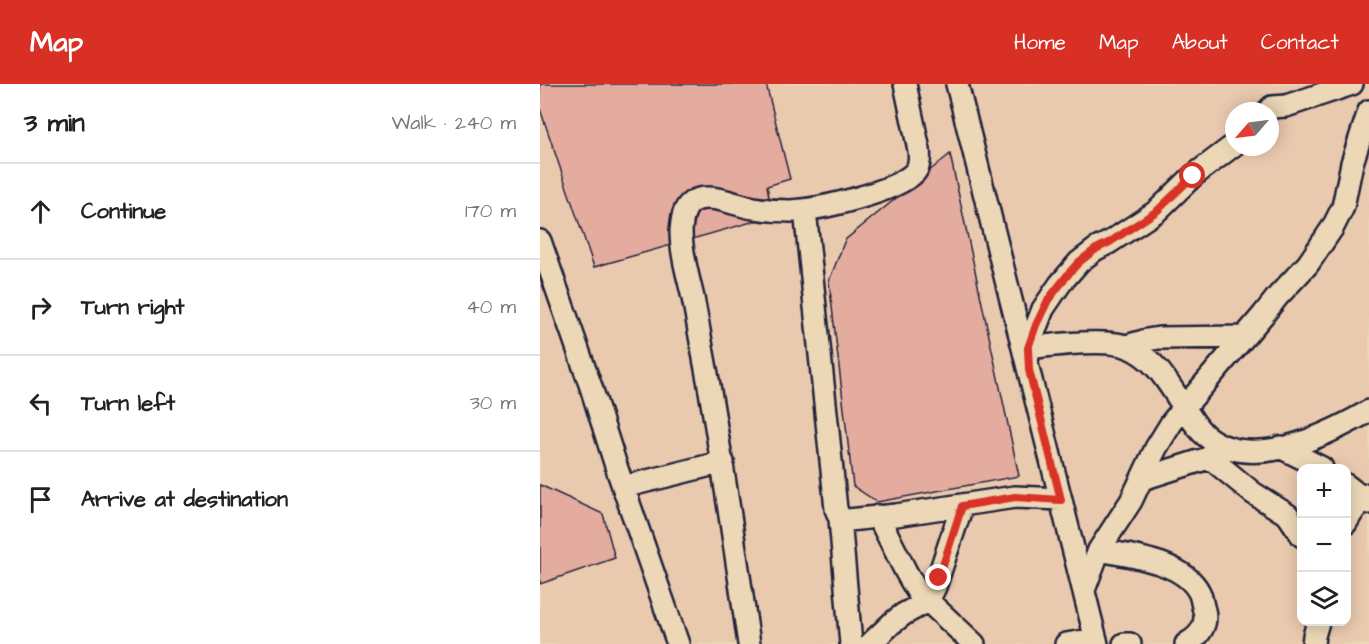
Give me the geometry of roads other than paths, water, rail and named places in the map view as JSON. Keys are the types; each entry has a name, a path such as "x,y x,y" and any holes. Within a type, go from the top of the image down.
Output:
{"street":[{"path":"749,644 723,462 685,262 681,232 682,216 692,202 708,197 752,208 805,210 882,191 906,178 916,171 920,160 905,84"},
{"path":"957,84 1096,642 1066,644"},
{"path":"1279,106 1352,84"},
{"path":"1084,590 1099,550 1117,526 1156,448 1172,422 1278,296 1308,264 1333,227 1343,207 1352,163 1369,111"},
{"path":"1029,370 1028,348 1036,325 1048,300 1079,262 1157,211 1193,176 1225,152"},
{"path":"805,210 836,508 840,519 851,644"},
{"path":"540,241 544,262 591,387 678,644"},
{"path":"1126,346 1147,339 1159,338 1243,337"},
{"path":"1028,348 1105,343 1126,346 1145,356 1156,368 1170,384 1203,434 1220,445 1241,451 1280,447 1317,438 1346,425 1369,411"},
{"path":"1280,447 1314,464"},
{"path":"1142,479 1234,449"},
{"path":"1209,457 1253,493 1288,515 1297,528"},
{"path":"623,487 723,462"},
{"path":"1349,518 1351,513 1367,498 1351,487"},
{"path":"840,519 849,520 962,506 1015,497 1061,500"},
{"path":"870,644 904,614 926,602 935,587 962,506"},
{"path":"878,516 906,572 926,602 974,644"},
{"path":"1099,550 1160,562 1194,585 1200,593 1206,618 1199,634 1186,644"},
{"path":"1313,644 1317,626"},
{"path":"1124,644 1130,644"}]}
